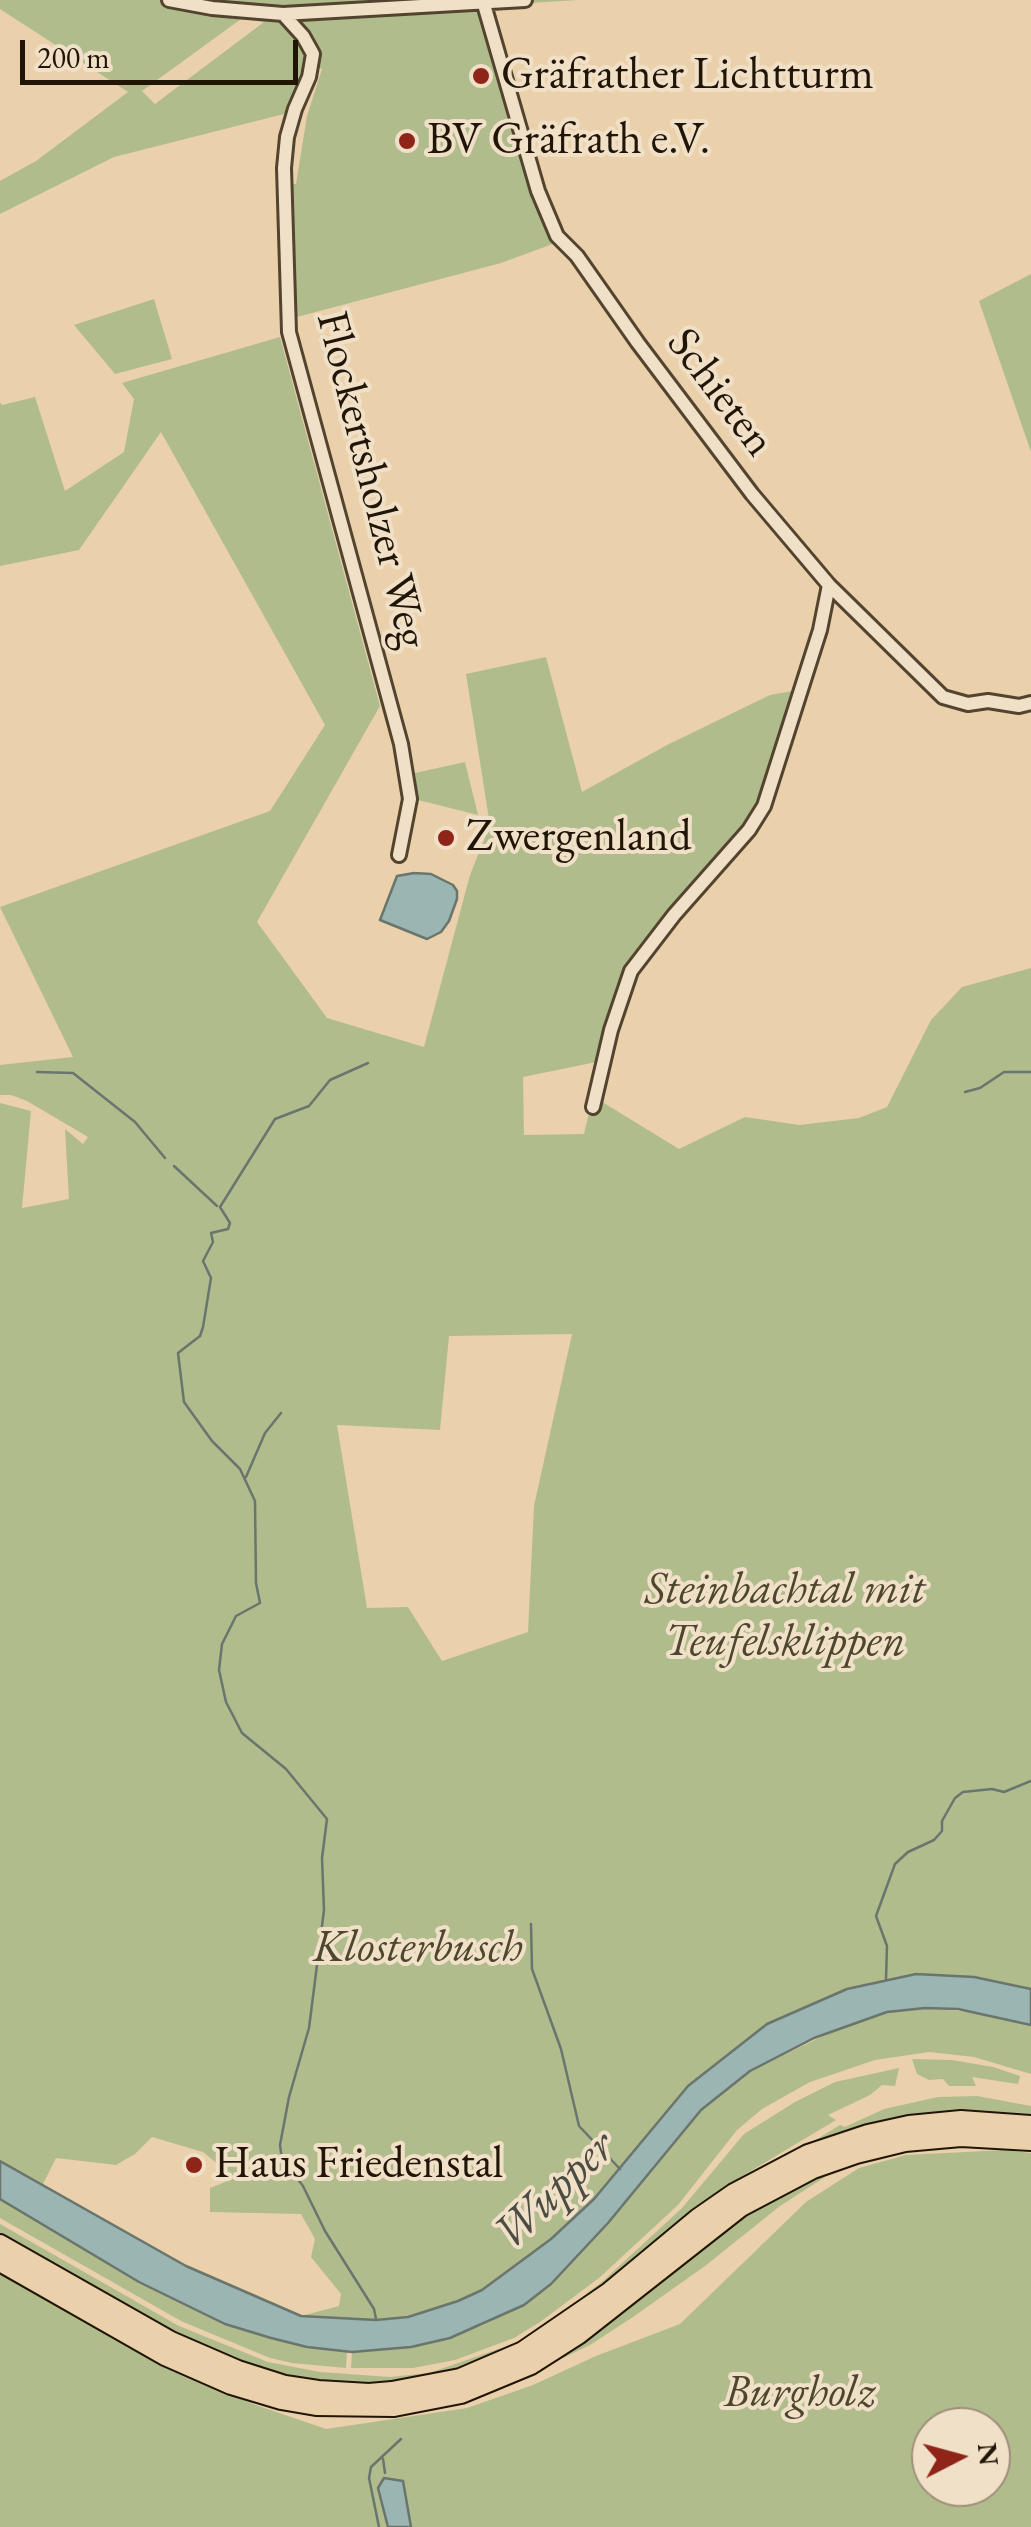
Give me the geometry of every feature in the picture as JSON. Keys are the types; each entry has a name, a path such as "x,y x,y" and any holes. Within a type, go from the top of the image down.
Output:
{"highway":[{"path":"0,2244 171,2341 238,2370 318,2390 369,2393 410,2389 460,2378 523,2351 582,2313 734,2193 808,2154 909,2125 961,2120 1031,2125"},
{"path":"0,2262 164,2356 230,2385 316,2406 394,2407 461,2394 531,2365 578,2335 742,2207 813,2168 878,2148 922,2140 960,2137 1031,2141"}],"street":[{"path":"169,0 261,14 525,0"},
{"name":"Schieten","path":"483,1 538,191 558,236 752,494 830,585 944,697 968,704 1031,704"},
{"name":"Flockertsholzer Weg","path":"284,14 313,54 309,76 294,108 284,168 289,332 401,744 410,799 399,854"},
{"path":"593,1107 610,1030 631,971 749,830 764,806 820,630 830,585"}],"green space":[{"path":"0,0 381,0 383,4 401,0 578,0 497,5 491,9 558,242 501,263 293,318 289,184 296,184 307,116 322,69 307,64 284,114 114,157 0,214 0,181 36,161 128,92 0,9","holes":["241,19 264,22 155,104 142,91"]},
{"path":"1031,274 1031,452 979,301"},
{"path":"154,299 172,359 115,374 74,325"},
{"name":"Klosterbusch","path":"280,337 380,706 257,922 327,1018 424,1047 470,875 490,825 466,674 546,657 582,792 770,695 798,690 765,792 748,828 625,977 601,1061 523,1077 524,1135 584,1134 596,1083 604,1103 679,1149 745,1117 799,1125 859,1118 887,1107 931,1020 962,987 1031,968 1031,1989 963,1976 916,1974 754,2052 600,2217 453,2315 376,2320 301,2316 339,2306 341,2294 311,2257 315,2239 301,2214 210,2212 210,2188 235,2178 203,2152 152,2137 116,2165 56,2158 43,2184 0,2161 0,1103 31,1111 22,1208 69,1199 65,1129 83,1144 88,1137 27,1101 0,1095 0,1065 73,1057 0,907 270,811 325,725 161,432 79,550 0,566 0,402 2,405 35,397 65,491 124,452 134,399 122,383","holes":["572,1334 534,1506 528,1632 442,1661 408,1607 367,1608 337,1425 440,1430 449,1336"]},
{"path":"465,762 478,815 418,800 415,773"},
{"path":"925,2008 992,2014 1031,2025 1031,2074 974,2057 929,2052 875,2060 810,2082 762,2109 737,2130 678,2205 599,2278 540,2322 514,2338 455,2360 413,2368 351,2368 352,2352 411,2347 481,2326 524,2305 551,2284 608,2223 701,2110 750,2071 848,2024 887,2012"},
{"path":"912,2059 952,2060 1020,2076 1018,2084 972,2077 976,2086 949,2086 943,2079 929,2080 917,2074"},
{"path":"899,2068 895,2086 882,2085 828,2115 836,2120 688,2212 606,2288 519,2347 459,2372 392,2386 338,2387 286,2378 242,2363 175,2333 0,2236 0,2224 179,2326 268,2362 320,2372 390,2377 429,2373 516,2343 562,2313 682,2208 744,2134 835,2082"},
{"path":"977,2096 1031,2106 1031,2118 796,2152 840,2125 845,2127 884,2109 938,2097"},
{"name":"Burgholz","path":"1005,2150 1031,2153 1031,2527 0,2527 0,2274 160,2365 326,2429 467,2408 680,2324 806,2202 859,2168 906,2155"},
{"path":"839,2168 780,2206 633,2317 590,2345 542,2368 714,2235 788,2187"},
{"path":"0,2199 139,2282 225,2324 307,2347 347,2351 346,2368 270,2358 181,2321 0,2218"}],"water":[{"path":"431,874 457,891 449,921 441,932 427,939 380,920 397,876"},
{"path":"916,1974 974,1977 1031,1989 1031,2025 958,2009 887,2012 814,2038 750,2071 701,2110 608,2223 551,2284 524,2305 450,2338 411,2347 352,2352 307,2347 225,2324 139,2282 0,2199 0,2161 186,2266 301,2316 376,2320 408,2317 482,2290 551,2239 594,2199 688,2086 767,2024 847,1989"},
{"path":"384,2478 403,2481 411,2527 388,2527 378,2488"}],"waterway":[{"path":"368,1063 330,1080 309,1106 275,1119 220,1207 230,1223 228,1229 211,1233 213,1242 203,1261 211,1278 203,1327 200,1336 178,1353 184,1402 212,1441 240,1469 255,1501 256,1583 260,1603 236,1616 222,1644 219,1670 226,1702 242,1733 286,1769 327,1819 322,1858 324,1910 309,2028 280,2145 283,2167 303,2186 325,2231 374,2309 376,2319"},
{"path":"37,1072 73,1073 135,1122 165,1158"},
{"path":"965,1092 980,1088 1004,1072 1031,1072"},
{"path":"174,1166 217,1206"},
{"path":"246,1477 265,1433 281,1413"},
{"path":"886,1979 887,1946 876,1916 895,1864 908,1852 934,1840 942,1831 942,1821 955,1798 963,1792 1004,1792 1031,1781"},
{"name":"Wupper","path":"531,1924 532,1969 561,2049 579,2126 620,2169"},
{"path":"379,2527 369,2478 371,2467 401,2439"},
{"path":"383,2459 385,2473"}],"place":[{"name":"Gräfrather Lichtturm","path":"481,76"},
{"name":"BV Gräfrath e.V.","path":"407,141"},
{"name":"Zwergenland","path":"446,838"},
{"name":"Haus Friedenstal","path":"194,2165"}],"park label":[{"name":"Steinbachtal mit Teufelsklippen","path":"785,1617"}]}
